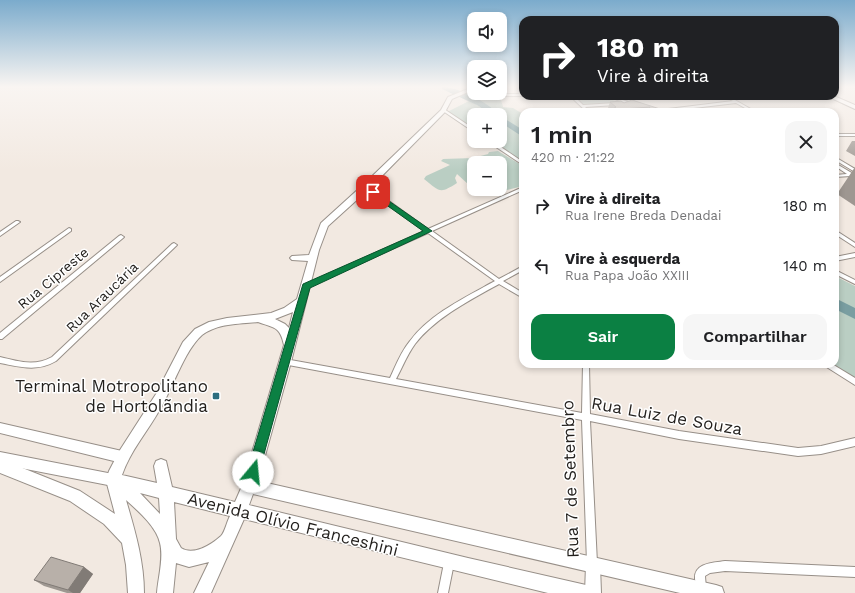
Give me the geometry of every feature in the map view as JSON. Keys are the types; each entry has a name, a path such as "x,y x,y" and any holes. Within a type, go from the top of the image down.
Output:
{"main road":[{"path":"202,593 228,539 249,486 289,348 313,258 324,225 365,188 439,115"},
{"path":"295,258 313,258"},
{"path":"136,593 134,556 128,539 113,480 116,468 122,457 152,412 192,337 210,325 222,322 269,318 286,312 302,300"},
{"path":"258,320 276,324 283,328 289,337 289,348"},
{"path":"0,466 75,496 109,519 128,539"},
{"path":"160,466 166,492 169,544 165,593"},
{"path":"113,480 140,502 159,527 174,553 182,557 194,559 206,555 218,548 228,539"},
{"name":"Avenida Olívio Franceshini","path":"113,480 240,509 449,563 586,593"},
{"name":"Avenida Olívio Franceshini","path":"249,486 708,592"}],"street":[{"path":"451,115 467,126"},
{"path":"839,135 855,135"},
{"path":"499,148 519,161"},
{"path":"839,162 853,174"},
{"path":"839,166 853,174"},
{"path":"839,175 853,174"},
{"path":"365,188 373,192 500,282 519,294"},
{"path":"306,286 519,190"},
{"path":"0,234 18,222"},
{"path":"0,280 69,230"},
{"path":"839,235 855,245"},
{"name":"Rua Cipreste","path":"0,337 120,237"},
{"name":"Rua Araucária","path":"0,360 30,366 45,364 57,357 174,245"},
{"path":"839,258 855,255"},
{"path":"392,381 407,350 415,338 450,310 519,270"},
{"path":"839,274 855,282"},
{"name":"Rua Luiz de Souza","path":"285,362 678,435 798,452 821,450 855,442"},
{"name":"Rua 7 de Setembro","path":"586,368 586,417 593,593"},
{"path":"834,368 855,382"},
{"path":"0,428 122,457"},
{"name":"Avenida Olívio Franceshini","path":"0,458 113,480"},
{"path":"443,593 449,563"},
{"path":"708,592 700,574 708,568 725,566 855,572"}],"green space":[{"path":"451,115 467,115 467,125"},
{"path":"507,115 519,115 519,160 501,148 507,148"},
{"path":"498,151 506,156 480,156 488,154 489,152"},
{"path":"507,156 519,164 519,187 507,190"},
{"path":"467,158 467,183 457,174 455,178 457,183 447,189 440,190 424,179 426,176 450,165 441,161 443,159"},
{"path":"839,278 855,286 855,381 834,368 839,368"}],"building":[{"path":"51,557 84,567 68,590 34,580"}],"waterway":[{"path":"507,123 519,131"},
{"path":"839,305 855,314"}],"place":[{"name":"Terminal Motropolitano de Hortolãndia","path":"216,396"}],"route":[{"path":"253,472 306,286 428,231 373,192"}]}
